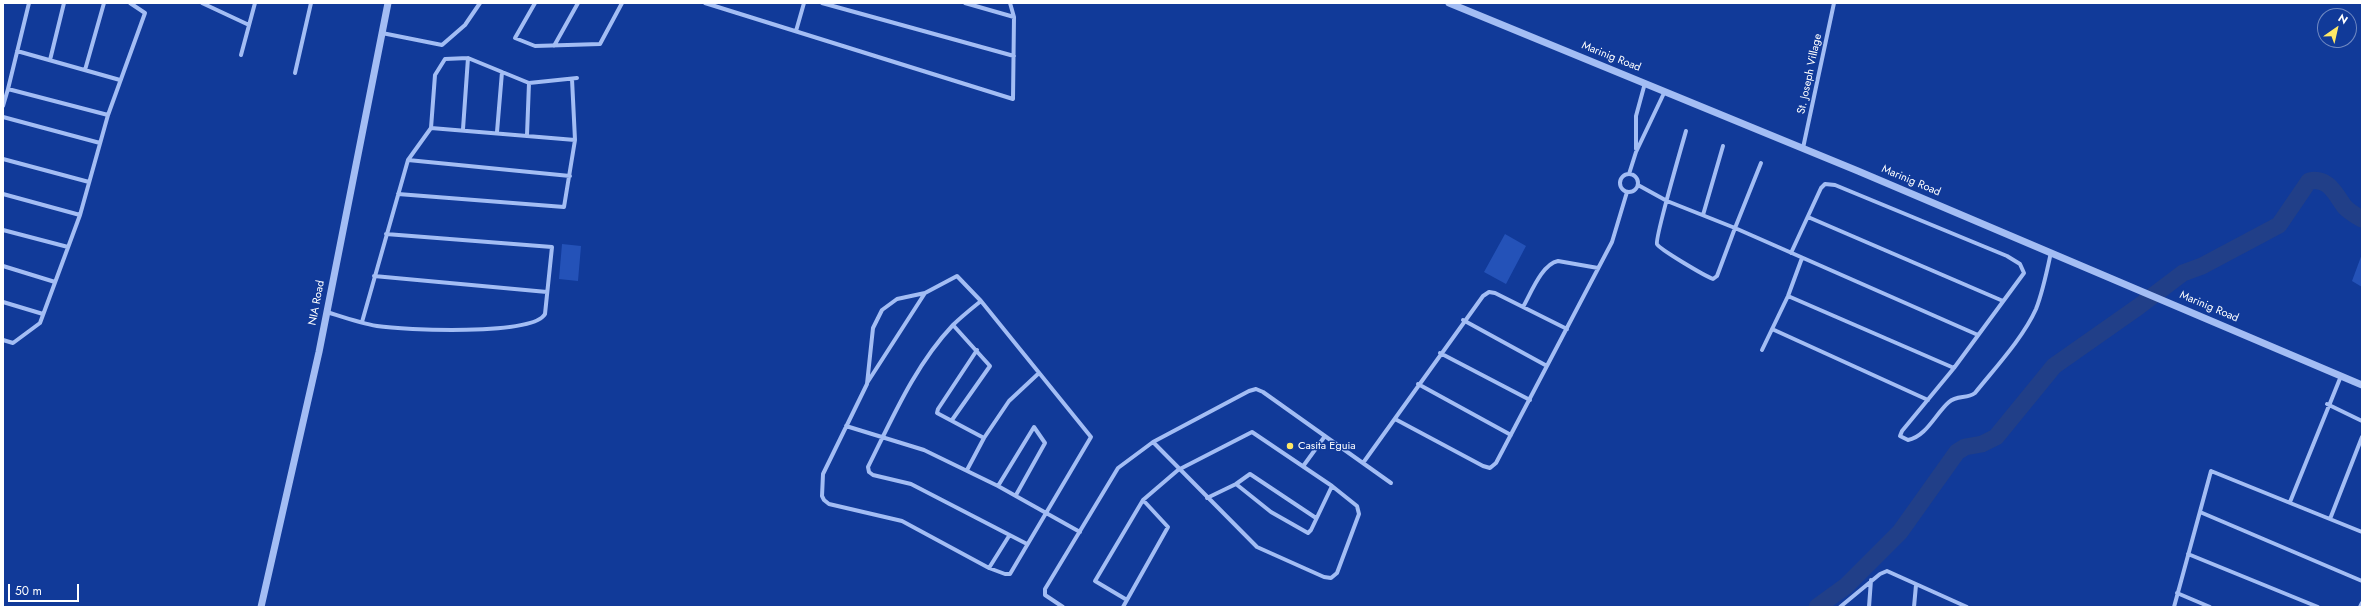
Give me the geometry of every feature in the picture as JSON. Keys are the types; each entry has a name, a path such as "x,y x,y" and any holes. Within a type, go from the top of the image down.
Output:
{"street":[{"path":"3,106 29,3"},
{"path":"50,60 64,3"},
{"path":"85,70 104,3"},
{"path":"3,340 13,343 40,324 80,215 108,115 145,13 130,3"},
{"path":"202,3 249,25"},
{"path":"241,55 255,3"},
{"path":"294,73 311,3"},
{"name":"NIA Road","path":"261,607 326,312 388,3"},
{"path":"382,33 442,45 465,26 480,3"},
{"path":"535,3 515,38 535,46 600,44 622,3"},
{"path":"554,46 578,3"},
{"path":"705,3 1013,99 1014,17 1010,3"},
{"path":"796,32 804,3"},
{"path":"822,3 1014,56"},
{"path":"965,3 1014,17"},
{"name":"Marinig Road","path":"1449,3 1803,148 2163,299 2362,385"},
{"name":"St. Joseph Village","path":"1803,148 1834,3"},
{"path":"18,50 120,80"},
{"path":"362,322 408,160 431,128 435,75 445,59 468,58 529,83 577,78"},
{"path":"463,129 468,58"},
{"path":"497,132 502,72"},
{"path":"398,194 564,207 575,140 572,79"},
{"path":"527,135 529,83"},
{"path":"1636,152 1636,116 1645,83"},
{"path":"8,89 108,115"},
{"path":"1630,174 1636,152 1665,91"},
{"path":"3,117 100,143"},
{"path":"431,128 463,129 575,140"},
{"path":"1686,131 1656,243 1659,248 1705,276 1713,278 1717,276 1761,163"},
{"path":"1704,214 1723,146"},
{"path":"3,159 89,182"},
{"path":"408,160 570,176"},
{"path":"1630,174 1637,179 1638,185 1632,192 1627,192 1622,189 1620,183 1624,175 1630,174"},
{"path":"1792,254 1821,188 1825,184 1836,185 2007,256 2020,264 2024,272 1954,368 1902,432 1900,436 1903,439 1912,440 1928,426 1949,402 1956,398 1970,397 1975,393 2013,346 2035,310 2044,283 2051,252"},
{"path":"1638,185 1668,201 1704,214 1978,335"},
{"path":"1394,419 1490,468 1496,463 1612,242 1627,192"},
{"path":"3,194 80,215"},
{"path":"1808,217 2003,301"},
{"path":"3,230 68,248"},
{"path":"326,312 377,326 432,330 490,329 542,318 547,292 552,248 386,234"},
{"path":"1762,350 1788,296 1802,258"},
{"path":"1523,307 1547,267 1553,262 1558,261 1598,268"},
{"path":"3,266 55,282"},
{"path":"374,276 547,292"},
{"path":"867,384 873,328 882,310 897,299 925,293 957,276 980,301 1091,437 1045,512 1010,574 1005,574 989,568 902,522 829,504 822,496 823,474 867,384 925,293"},
{"path":"1363,463 1463,320 1483,296 1489,292 1495,293 1567,329"},
{"path":"1788,296 1954,368"},
{"path":"980,301 953,325 930,352 868,467 869,472 873,475 911,484 1027,544"},
{"path":"3,302 43,314"},
{"path":"1463,320 1548,366"},
{"path":"952,420 990,366 953,325"},
{"path":"1772,329 1928,400"},
{"path":"977,350 938,409 938,413 941,416 952,420 984,438"},
{"path":"1440,353 1530,400"},
{"path":"967,470 984,438 1009,401 1039,373"},
{"path":"2290,502 2327,404 2340,376"},
{"path":"1418,384 1511,435"},
{"path":"1063,607 1045,595 1045,589 1118,468 1153,442 1256,390 1325,436 1391,483"},
{"path":"2327,404 2362,421"},
{"path":"1016,495 1045,443 1030,423"},
{"path":"846,426 882,439 924,450 1016,495 1080,532"},
{"path":"998,486 1034,427"},
{"path":"1127,600 1095,581 1143,500 1178,470 1252,432 1304,465 1332,486 1359,510 1336,573 1331,578 1324,577 1257,547 1178,470 1153,442"},
{"path":"1304,465 1325,436"},
{"path":"2330,519 2362,437"},
{"path":"2174,607 2211,471 2362,532"},
{"path":"1207,498 1236,484 1250,474 1316,518"},
{"path":"1236,484 1271,512 1308,533 1311,530 1332,486"},
{"path":"1123,607 1168,527 1143,500"},
{"path":"2200,512 2362,581"},
{"path":"989,568 1009,536"},
{"path":"2188,554 2318,607"},
{"path":"1840,607 1871,580 1887,571 1957,605 1968,607"},
{"path":"1869,607 1871,580"},
{"path":"1914,607 1916,585"},
{"path":"2177,593 2210,607"},
{"path":"2360,607 2362,603"}],"shaded area":[{"path":"1505,234 1526,246 1506,284 1484,272"},
{"path":"562,244 581,246 578,281 559,279"},
{"path":"2362,254 2362,287 2352,281"}],"waterway":[{"path":"1817,607 1846,586 1900,532 1957,452 1965,447 1982,444 1996,437 2054,366 2138,307 2183,273 2202,266 2279,225 2309,181 2316,180 2326,184 2334,191 2346,208 2362,219"}],"place":[{"name":"Casita Eguia","path":"1290,446"}]}
